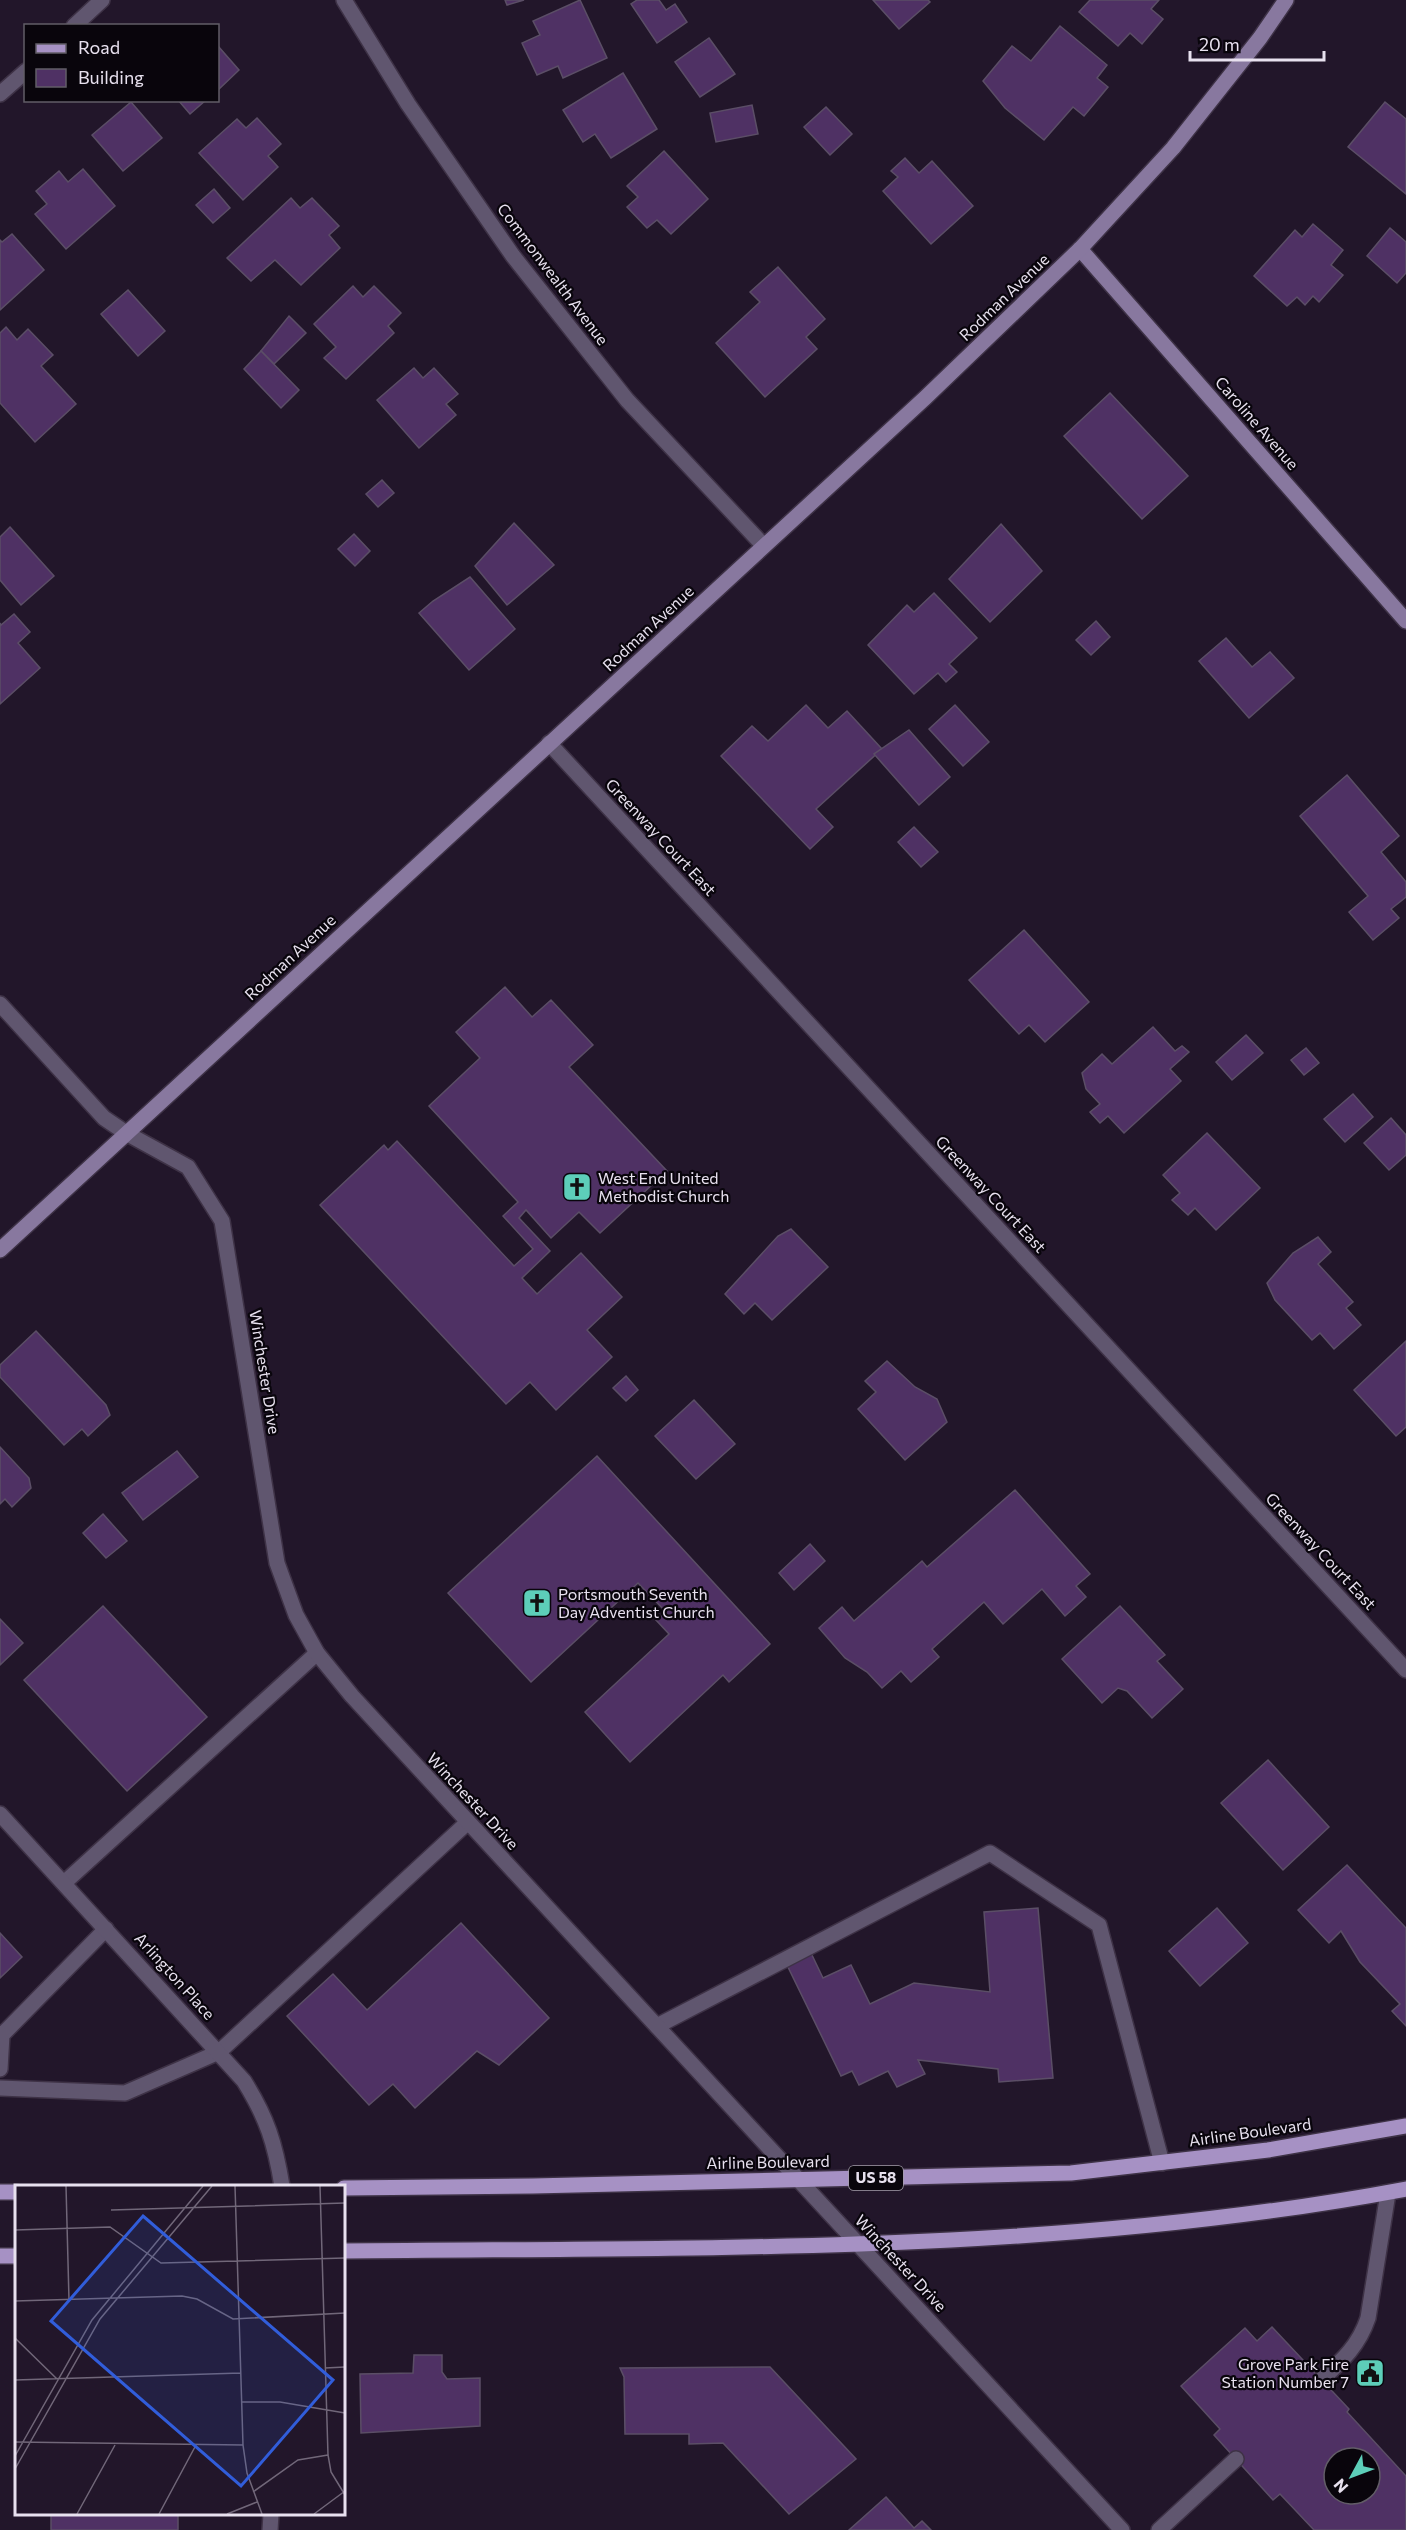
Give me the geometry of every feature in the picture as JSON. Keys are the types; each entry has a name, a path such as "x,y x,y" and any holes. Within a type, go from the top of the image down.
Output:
{"main road":[{"name":"Airline Boulevard","path":"345,2188 1071,2174 1268,2150 1406,2126"},
{"path":"345,2251 963,2241 1124,2229 1325,2204 1406,2189"}],"street":[{"path":"76,24 102,0"},
{"name":"Commonwealth Avenue","path":"344,0 408,104 513,256 627,400 764,546"},
{"name":"Rodman Avenue","path":"0,1250 925,398 1080,249 1173,148 1260,38 1286,0"},
{"path":"0,94 24,73"},
{"name":"Caroline Avenue","path":"1080,249 1400,607 1406,621"},
{"name":"Greenway Court East","path":"549,743 1406,1670"},
{"name":"Winchester Drive","path":"0,1004 104,1118 126,1133 188,1167 222,1221 277,1563 296,1615 317,1653 352,1696 1122,2530"},
{"path":"64,1883 317,1653"},
{"name":"Arlington Place","path":"0,1814 244,2081 258,2104 276,2147 282,2185"},
{"path":"0,2088 125,2093 219,2052 468,1822"},
{"path":"657,2026 990,1853 1099,1925 1161,2163"},
{"path":"0,2069 2,2035 106,1929"},
{"path":"1322,2379 1348,2356 1364,2330 1368,2318 1388,2193"},
{"path":"1159,2530 1236,2459"},
{"path":"270,2530 271,2515"}],"building":[{"path":"505,0 524,0 507,5"},
{"path":"580,0 607,58 563,78 558,66 537,75 522,43 540,35 533,21"},
{"path":"637,0 659,0 666,10 675,4 687,22 657,43 631,4"},
{"path":"873,0 928,0 930,2 899,29"},
{"path":"1090,0 1159,0 1151,9 1163,19 1142,44 1130,33 1118,46 1079,12"},
{"path":"1060,26 1107,65 1097,78 1108,87 1084,116 1073,107 1044,140 1005,108 983,81 1012,46 1031,61"},
{"path":"709,38 735,74 700,97 675,62"},
{"path":"219,47 239,70 219,89"},
{"path":"623,73 657,129 611,158 595,134 583,142 563,110"},
{"path":"131,102 162,138 123,171 92,135"},
{"path":"180,102 204,102 190,114"},
{"path":"1385,102 1406,119 1406,194 1348,147"},
{"path":"752,105 758,134 716,142 710,113"},
{"path":"826,107 852,134 830,155 804,127"},
{"path":"257,118 281,144 268,156 278,167 243,200 199,153 237,119 246,128"},
{"path":"664,151 708,199 671,234 657,220 647,228 627,207 638,197 627,186"},
{"path":"905,158 919,173 932,161 973,206 931,244 883,191 898,177 891,171"},
{"path":"83,169 115,206 66,249 35,214 47,204 36,191 59,171 68,182"},
{"path":"214,189 230,208 213,223 196,205"},
{"path":"291,198 300,208 312,198 339,226 329,235 340,248 301,285 275,260 251,281 227,258"},
{"path":"1313,224 1343,250 1331,265 1343,275 1319,302 1313,296 1305,305 1297,297 1287,306 1254,276 1295,230 1302,237"},
{"path":"1390,228 1406,242 1406,273 1397,283 1367,256"},
{"path":"12,234 44,270 0,310 0,240 2,242"},
{"path":"778,267 825,319 806,337 817,349 765,397 716,343 760,302 750,292"},
{"path":"353,286 363,297 374,286 401,313 388,326 394,333 346,379 324,358 336,347 314,324"},
{"path":"128,290 165,331 138,356 101,314"},
{"path":"289,316 306,333 274,364 261,351"},
{"path":"6,327 17,340 28,329 53,355 41,366 76,404 35,442 0,403 0,333"},
{"path":"261,351 299,390 281,408 244,369"},
{"path":"414,368 423,378 434,368 458,394 446,404 456,415 419,448 377,400"},
{"path":"1110,393 1188,476 1142,519 1064,436"},
{"path":"382,480 394,493 378,507 366,494"},
{"path":"514,523 554,565 507,605 475,566"},
{"path":"1001,524 1042,571 990,622 949,579"},
{"path":"10,527 54,576 21,605 0,580 0,537"},
{"path":"354,534 370,551 355,566 338,549"},
{"path":"470,577 515,629 469,670 419,613"},
{"path":"934,593 977,638 949,664 957,672 946,682 938,673 914,694 868,645 907,605 914,612"},
{"path":"14,614 30,632 18,643 40,668 0,704 0,623 1,625"},
{"path":"1096,621 1110,637 1091,655 1076,640"},
{"path":"1226,638 1252,667 1270,652 1294,678 1249,718 1199,661"},
{"path":"806,705 828,728 847,711 882,749 816,809 833,827 810,849 721,756 752,726 768,741"},
{"path":"955,705 989,742 963,766 929,729"},
{"path":"909,730 950,777 919,805 874,754"},
{"path":"1347,775 1399,836 1381,852 1406,882 1406,897 1391,909 1399,918 1373,940 1349,912 1368,896 1300,816"},
{"path":"914,827 938,852 921,867 898,842"},
{"path":"1024,930 1089,1002 1045,1042 1029,1025 1019,1034 969,980"},
{"name":"West End United Methodist Church","path":"505,987 532,1017 551,1000 593,1045 569,1067 667,1171 600,1233 579,1212 551,1238 526,1210 519,1218 550,1251 522,1278 537,1294 581,1253 622,1297 587,1330 612,1357 556,1410 530,1382 506,1404 320,1205 384,1145 388,1150 397,1141 514,1266 533,1249 503,1216 518,1202 429,1106 480,1058 456,1032"},
{"path":"1153,1027 1175,1051 1182,1046 1189,1052 1170,1069 1181,1081 1124,1133 1108,1116 1100,1123 1090,1112 1100,1104 1086,1089 1082,1073 1102,1054 1112,1064"},
{"path":"1246,1035 1263,1053 1232,1080 1216,1062"},
{"path":"1306,1048 1319,1063 1304,1075 1291,1060"},
{"path":"1353,1094 1373,1117 1345,1142 1324,1119"},
{"path":"1391,1118 1406,1135 1406,1155 1389,1170 1364,1143"},
{"path":"1207,1133 1260,1188 1216,1230 1195,1208 1188,1215 1172,1200 1180,1193 1163,1175"},
{"path":"791,1229 828,1267 772,1320 755,1303 744,1314 725,1294 778,1236"},
{"path":"1318,1237 1331,1252 1318,1264 1353,1302 1346,1308 1361,1325 1334,1349 1320,1333 1312,1340 1275,1300 1267,1283 1293,1253"},
{"path":"36,1331 106,1405 110,1415 88,1436 82,1429 64,1445 0,1377 0,1365"},
{"path":"1406,1341 1406,1427 1396,1436 1354,1390"},
{"path":"887,1361 915,1387 937,1399 947,1422 905,1460 858,1409 876,1392 865,1381"},
{"path":"626,1376 638,1390 626,1401 613,1388"},
{"path":"694,1400 735,1444 696,1479 655,1436"},
{"path":"0,1447 29,1478 31,1488 12,1507 5,1499 0,1504"},
{"path":"177,1451 198,1477 143,1520 122,1493"},
{"name":"Portsmouth Seventh Day Adventist Church","path":"597,1456 770,1644 729,1682 723,1675 630,1762 585,1712 669,1634 656,1620 666,1612 638,1583 531,1682 448,1593"},
{"path":"1015,1490 1090,1574 1076,1586 1086,1597 1065,1616 1042,1589 1003,1624 984,1602 932,1649 939,1657 911,1682 901,1671 882,1688 867,1672 845,1658 819,1628 842,1607 854,1621 922,1561 927,1567"},
{"path":"103,1514 127,1541 106,1558 83,1533"},
{"path":"810,1544 825,1561 794,1590 779,1573"},
{"path":"103,1606 207,1717 127,1791 24,1680"},
{"path":"1120,1606 1165,1655 1157,1661 1183,1689 1152,1718 1127,1691 1118,1688 1102,1703 1062,1659"},
{"path":"0,1619 23,1643 0,1665"},
{"path":"1268,1760 1329,1827 1283,1870 1221,1803"},
{"path":"1347,1865 1406,1928 1406,2026 1392,2011 1400,2004 1360,1962 1341,1931 1329,1943 1298,1910"},
{"path":"1038,1908 1053,2078 999,2082 998,2069 918,2060 925,2074 897,2087 888,2071 859,2085 852,2071 841,2076 787,1965 811,1953 823,1978 851,1965 870,2004 914,1983 990,1992 984,1912"},
{"path":"1217,1908 1248,1943 1200,1986 1169,1951"},
{"path":"461,1923 549,2018 499,2065 477,2051 415,2108 393,2084 369,2105 287,2016 333,1974 367,2010"},
{"path":"0,1933 22,1957 0,1978"},
{"path":"1272,2327 1349,2409 1347,2412 1378,2446 1322,2446 1322,2506 1382,2506 1382,2450 1406,2476 1406,2530 1314,2530 1280,2494 1273,2500 1214,2435 1220,2429 1181,2386 1245,2328 1257,2341"},
{"path":"414,2355 442,2355 442,2372 447,2379 480,2378 480,2426 361,2433 360,2374 413,2373"},
{"path":"770,2367 856,2459 789,2514 723,2443 689,2444 689,2434 625,2434 624,2377 620,2368"},
{"path":"886,2497 914,2528 922,2521 931,2530 849,2530"},
{"path":"51,2515 178,2515 178,2530 51,2530"}],"place":[{"name":"West End United Methodist Church","path":"577,1187"},
{"name":"Portsmouth Seventh Day Adventist Church","path":"537,1603"},
{"name":"Grove Park Fire Station Number 7","path":"1370,2373"}]}
